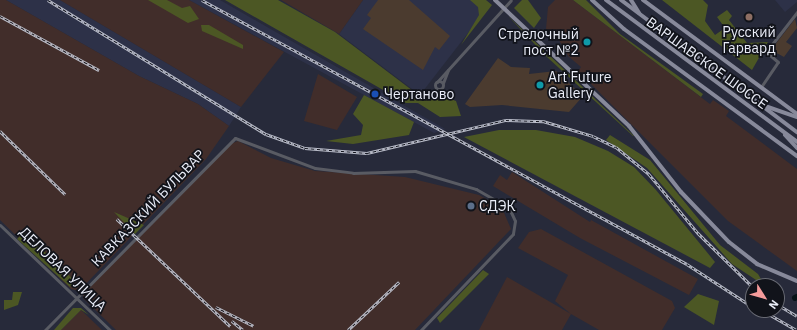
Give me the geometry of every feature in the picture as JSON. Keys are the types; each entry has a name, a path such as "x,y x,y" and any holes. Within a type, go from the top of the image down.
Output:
{"main road":[{"path":"496,0 629,126 685,196 729,242 757,264 797,281"},
{"path":"592,0 624,29 797,156"},
{"name":"ВАРШАВСКОЕ ШОССЕ","path":"606,0 797,142"},
{"name":"ВАРШАВСКОЕ ШОССЕ","path":"621,0 641,17 797,132"},
{"path":"631,0 641,17"},
{"path":"643,0 797,115"},
{"path":"758,103 797,115"},
{"path":"779,129 797,148"}],"street":[{"path":"449,67 443,83 438,89 437,82 449,67 503,6 511,0"},
{"path":"761,87 778,62 766,52 797,12"},
{"path":"437,82 443,83"},
{"name":"КАВКАЗСКИЙ БУЛЬВАР","path":"45,330 235,138 315,168 353,173 415,171 476,189 509,208 515,221 513,234 421,330"},
{"name":"ДЕЛОВАЯ УЛИЦА","path":"0,224 110,330"}],"shaded area":[{"path":"0,0 6,0 139,76 198,104 229,126 206,159 79,291 71,289 0,220"},
{"path":"6,0 60,0 241,107 229,126 198,104 139,76"},
{"path":"60,0 189,0 284,52 241,107"},
{"path":"189,0 220,0 445,129 434,133"},
{"path":"281,0 363,0 339,34"},
{"path":"363,0 477,0 482,15 420,95 339,34"},
{"path":"555,0 573,0 710,104 713,100 729,111 726,116 797,169 797,271 728,221 578,71 581,67 568,56 555,33 546,29 548,7"},
{"path":"775,0 797,0 797,2 785,12"},
{"path":"318,74 357,97 337,130 304,121"},
{"path":"238,141 271,158 315,171 405,177 479,195 502,208 511,229 415,330 116,330 83,298 83,294 228,145"},
{"path":"512,172 590,222 591,220 698,279 689,295 580,238 493,186 500,175 507,180"},
{"path":"541,229 672,301 675,308 662,330 599,330 571,314 555,301 568,275 518,248 529,232"},
{"path":"507,277 571,314 562,330 479,330"},
{"path":"81,310 102,330 61,330"}],"green space":[{"path":"148,0 167,0 182,8 190,6 199,19 188,23"},
{"path":"225,0 278,0 335,32 425,100 440,95 456,101 461,116 440,117 418,103 406,103"},
{"path":"470,0 486,0 492,5 461,45 479,15 478,7"},
{"path":"522,0 528,0 541,18 534,28 514,8"},
{"path":"573,0 586,0 620,34 703,94 701,97"},
{"path":"662,0 703,0 708,5 705,21 715,35 725,28 717,17 727,10 732,16 729,20 747,43 768,42 752,70"},
{"path":"508,16 634,136 547,57"},
{"path":"201,25 209,25 243,45 243,49 202,31"},
{"path":"364,95 414,122 409,135 353,144 326,141 361,135 363,125 353,114"},
{"path":"499,130 536,130 575,137 608,151 634,167 656,190 715,262 710,268 464,137"},
{"path":"610,135 650,160 720,245 758,274 760,278 753,278 732,264 647,168 606,140"},
{"path":"114,212 144,225 135,234"},
{"path":"24,232 75,281 70,287 17,239"},
{"path":"483,270 489,274 440,323 437,318"},
{"path":"13,292 22,292 18,305 4,310 4,300 12,300"},
{"path":"698,294 719,301 714,325 684,307"},
{"path":"73,308 81,308 89,315 81,310 61,330 54,330"}],"building":[{"path":"378,0 409,0 450,36 439,50 435,47 423,70 363,29 371,18 367,15"},
{"path":"795,19 797,28 786,42 792,46 784,57 771,50"},
{"path":"498,58 511,67 530,68 529,74 556,71 583,96 569,112 502,105 470,107 465,104"}],"railway":[{"path":"48,0 266,134 305,148 367,153 506,120 543,121 593,136 616,147 649,174 698,233 745,279"},
{"path":"202,0 687,264 745,302"},
{"path":"0,16 99,70"},
{"path":"0,131 65,194"},
{"path":"117,219 230,326"},
{"path":"348,330 399,282"},
{"path":"216,307 254,326"},
{"path":"785,309 797,316"},
{"path":"776,318 796,330"},
{"path":"232,321 243,330"}],"place":[{"name":"Русский Гарвард","path":"749,17"},
{"name":"Стрелочный пост №2","path":"587,42"},
{"name":"Art Future Gallery","path":"540,85"},
{"name":"Чертаново","path":"375,94"},
{"name":"СДЭК","path":"471,206"}]}
